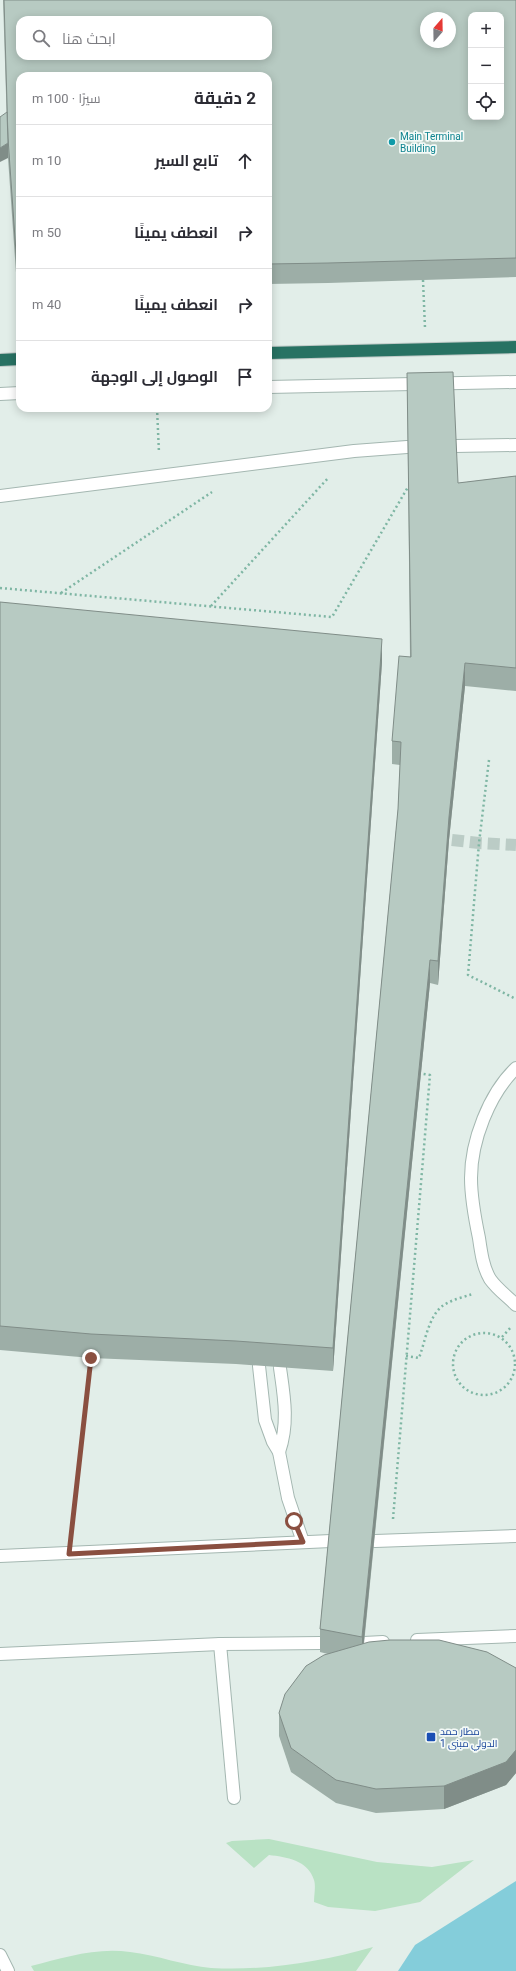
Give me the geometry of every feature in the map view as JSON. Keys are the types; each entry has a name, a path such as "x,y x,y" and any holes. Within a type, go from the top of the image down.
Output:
{"highway":[{"path":"272,353 516,347"},
{"path":"0,360 16,359"}],"lane":[{"path":"272,387 516,382"},
{"path":"0,394 16,393"},
{"path":"455,446 516,445"},
{"path":"0,496 354,451 407,447"},
{"path":"516,1068 505,1078 490,1105 478,1136 471,1177 473,1212 484,1264 491,1280 516,1305"},
{"path":"259,1366 265,1420 273,1442 280,1452"},
{"path":"280,1368 285,1429 280,1452 288,1498 303,1542"},
{"path":"375,1541 516,1536"},
{"path":"0,1556 331,1541"},
{"path":"364,1643 516,1636"},
{"path":"0,1654 220,1644 321,1643"},
{"path":"220,1644 234,1798"},
{"path":"0,1955 8,1971"}],"path":[{"path":"423,280 425,336"},
{"path":"157,412 160,476"},
{"path":"211,607 331,476"},
{"path":"0,588 332,617 408,487"},
{"path":"61,593 214,491"},
{"path":"490,760 479,844 468,975 516,999"},
{"path":"392,1540 393,1502 430,1075 414,1072"},
{"path":"406,1356 419,1358 432,1322 441,1307 454,1300 477,1293"},
{"path":"502,1337 516,1322"},
{"path":"478,1333 490,1333 502,1337 510,1346 515,1358 515,1370 510,1381 502,1390 490,1395 478,1395 466,1390 458,1381 453,1370 453,1357 458,1346 466,1338 478,1333"},
{"path":"69,1554 91,1358"}],"green space":[{"path":"269,1839 377,1862 432,1867 474,1860 420,1902 375,1911 328,1907 314,1902 315,1882 311,1873 302,1864 282,1857 269,1855 254,1868 226,1843 232,1841"},
{"path":"373,1947 356,1971 34,1971 31,1966 80,1954 117,1951 140,1953 201,1967 231,1969 272,1967 313,1961"}],"water":[{"path":"516,1881 516,1971 398,1971 415,1945"}],"building":[{"name":"Main Terminal Building","path":"4,0 516,0 516,258 272,264 272,72 16,72 16,253 8,138"},
{"path":"7,112 8,143 0,148 0,117"},
{"path":"453,372 458,483 516,476 516,668 465,663 449,817 438,961 430,960 362,1637 320,1629 398,809 401,742 392,741 399,656 411,657 407,373"},
{"path":"0,602 382,639 333,1348 236,1341 91,1334 0,1326"},
{"path":"390,1640 439,1640 487,1652 516,1668 516,1750 506,1762 444,1786 376,1789 336,1780 291,1748 279,1713 285,1694 306,1666 324,1655 369,1642"}],"tunnel":[{"path":"434,838 516,845"}],"place":[{"name":"Main Terminal Building","path":"392,142"},
{"name":"مطار حمد الدولي مبنى 1","path":"431,1737"}],"route":[{"path":"91,1358 69,1554 303,1542 294,1521"}]}
